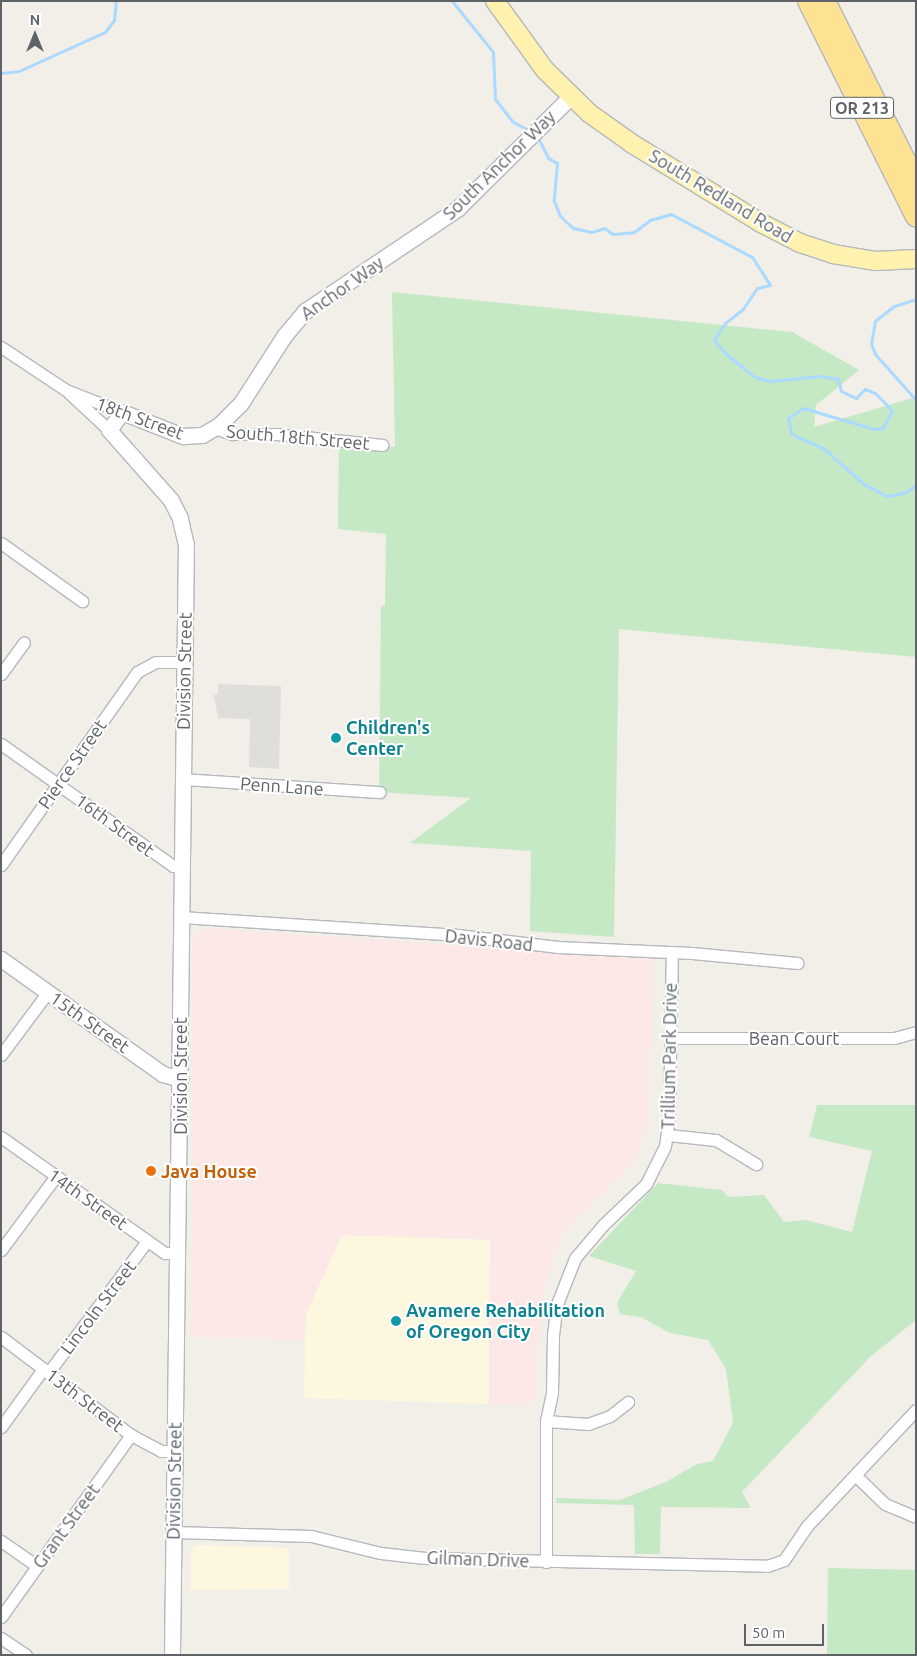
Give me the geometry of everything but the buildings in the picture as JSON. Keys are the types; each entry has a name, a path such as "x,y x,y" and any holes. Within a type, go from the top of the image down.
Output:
{"highway":[{"name":"OR 213","path":"808,1 916,216"},
{"name":"OR 213","path":"825,1 916,182"}],"main road":[{"name":"South Redland Road","path":"495,1 526,47 570,97 631,143 791,239 823,252 858,259 916,259"}],"street":[{"name":"South Anchor Way","path":"427,231 458,208 570,97"},
{"name":"Anchor Way","path":"214,428 236,409 284,336 305,311 427,231"},
{"name":"18th Street","path":"1,347 66,390 109,430 171,500"},
{"name":"18th Street","path":"66,390 183,436 202,435 214,428"},
{"path":"109,430 122,412"},
{"name":"South 18th Street","path":"214,428 233,434 276,434 382,445"},
{"name":"Division Street","path":"171,500 180,518 186,545 180,867 180,1079 172,1655"},
{"path":"1,543 82,601"},
{"path":"1,674 24,642"},
{"name":"Pierce Street","path":"1,865 145,665 184,662"},
{"name":"16th Street","path":"1,744 173,866 180,867"},
{"name":"Penn Lane","path":"183,779 380,792"},
{"name":"Davis Road","path":"180,917 458,935 558,947 672,952 798,963"},
{"name":"Trillium Park Drive","path":"546,1562 546,1421 552,1393 553,1325 563,1281 575,1258 602,1225 646,1184 656,1169 668,1135 672,952"},
{"name":"15th Street","path":"1,959 163,1074 180,1079"},
{"path":"1,1055 48,992"},
{"name":"Bean Court","path":"671,1038 894,1038 916,1032"},
{"path":"668,1135 702,1136 716,1140 756,1164"},
{"name":"14th Street","path":"1,1137 165,1253 178,1254"},
{"path":"1,1250 56,1176"},
{"name":"Lincoln Street","path":"1,1427 147,1241"},
{"name":"13th Street","path":"1,1337 131,1435 161,1451 174,1451"},
{"path":"546,1421 588,1424 610,1416 628,1402"},
{"path":"916,1410 855,1476 885,1504 916,1517"},
{"name":"Grant Street","path":"1,1617 131,1435"},
{"name":"Gilman Drive","path":"174,1532 311,1536 404,1556 754,1568 784,1560 806,1527 855,1476"},
{"path":"1,1541 37,1566"},
{"path":"1,1638 26,1655"}],"shaded area":[{"path":"218,684 281,686 279,769 249,767 250,719 218,718 214,695 218,694"},
{"path":"205,928 654,959 649,1122 634,1162 565,1230 553,1256 543,1295 535,1398 530,1406 489,1404 490,1239 342,1235 306,1314 304,1340 191,1337 193,940 197,931"},
{"path":"342,1235 490,1240 489,1404 304,1398 306,1314"},
{"path":"196,1545 289,1548 289,1589 190,1590 191,1549"}],"green space":[{"path":"392,292 792,332 859,370 816,405 814,427 916,397 916,657 619,629 614,937 530,931 531,851 410,843 471,798 379,792 381,606 385,606 386,534 338,529 339,442 395,447"},
{"path":"916,1053 916,1320 871,1356 742,1492 751,1508 661,1507 660,1554 635,1554 634,1505 556,1503 556,1498 620,1500 666,1482 697,1464 713,1461 733,1423 726,1369 708,1340 670,1333 641,1317 620,1314 617,1303 636,1271 589,1256 658,1183 722,1190 728,1197 764,1195 784,1222 806,1220 852,1232 872,1151 809,1137 817,1105 915,1105"},
{"path":"828,1568 916,1570 916,1655 827,1655"}],"waterway":[{"path":"1,73 19,71 105,32 114,20 116,1"},
{"path":"452,1 493,52 495,99 513,122 531,131"},
{"path":"537,136 548,158 557,163 554,201 560,216 573,228 592,232 604,228 613,234 634,232 650,220 671,214 752,257 770,285 757,288 743,309 725,323 714,340 727,355 755,377 770,381 821,376 838,379 841,391 856,398 865,389 875,393 892,410 883,428 874,429 803,408 788,418 791,434 823,448 864,484 887,496 904,493 916,485"},
{"path":"916,299 894,306 875,321 871,343 875,354 916,400"}],"place":[{"name":"Children's Center","path":"336,738"},
{"name":"Java House","path":"151,1171"},
{"name":"Avamere Rehabilitation of Oregon City","path":"396,1321"}]}
